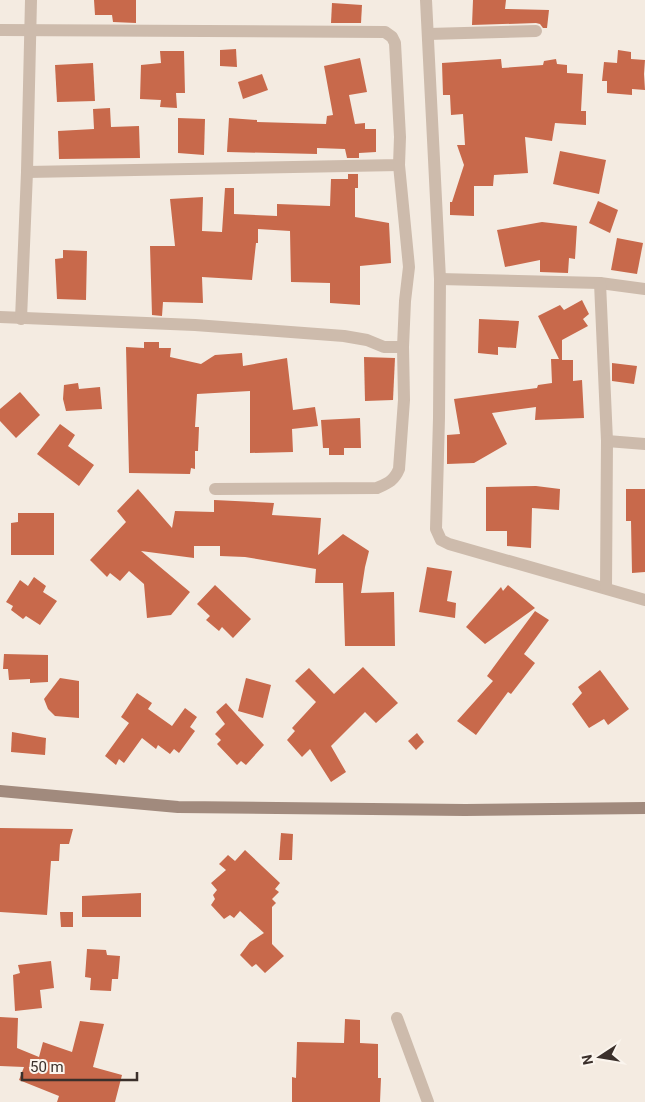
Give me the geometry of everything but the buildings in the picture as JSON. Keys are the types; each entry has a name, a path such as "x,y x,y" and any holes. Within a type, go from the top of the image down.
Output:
{"street":[{"path":"21,319 31,0"},
{"path":"426,0 440,279 436,529 441,540 449,544 645,600"},
{"path":"0,30 385,32 392,37 395,43 400,137 399,165 409,267 403,347 404,400 399,469 396,478 377,488 215,489"},
{"path":"428,34 536,31"},
{"path":"27,172 399,165"},
{"path":"440,279 600,283 645,289"},
{"path":"600,283 607,441 606,588"},
{"path":"0,318 195,325 344,336 367,340 384,347 403,347"},
{"path":"607,441 645,444"},
{"path":"0,791 178,807 465,810 645,808"},
{"path":"397,1018 428,1102"}]}
